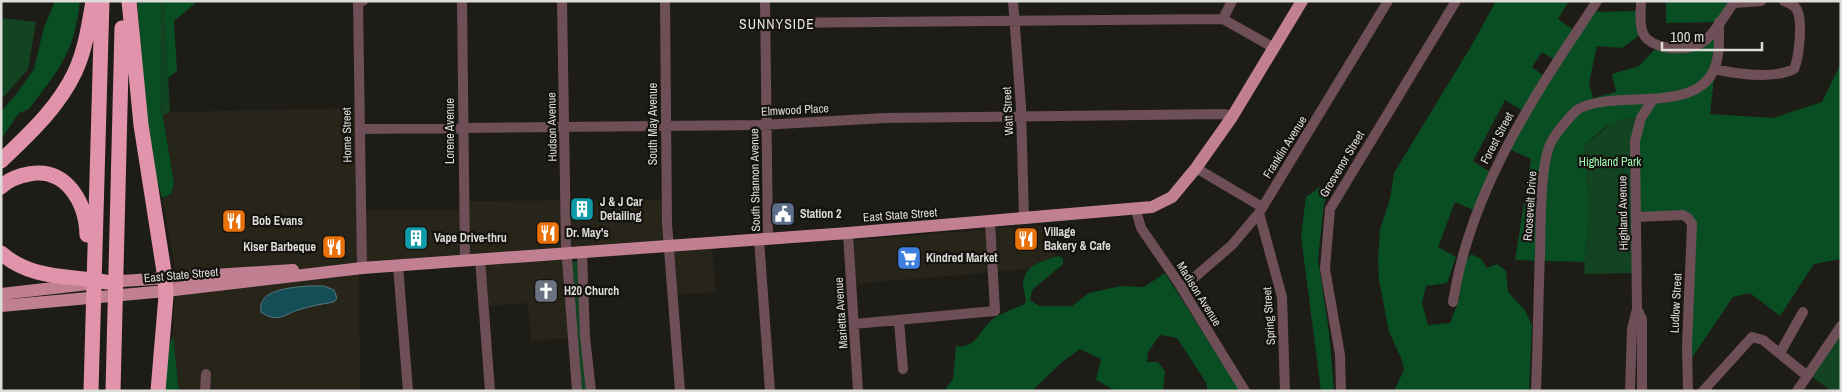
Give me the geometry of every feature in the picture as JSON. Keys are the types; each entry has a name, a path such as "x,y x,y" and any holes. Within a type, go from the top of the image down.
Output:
{"highway":[{"path":"1,161 42,121 64,93 75,72 82,52 93,1"},
{"path":"91,391 102,1"},
{"path":"112,391 122,1"},
{"path":"128,1 141,125 166,284 158,391"},
{"path":"1,187 14,178 32,173 48,174 67,183 83,207 87,249 93,271"},
{"path":"1,254 16,265 44,275 106,282"}],"main road":[{"name":"East State Street","path":"1,306 166,284 465,260 848,233 1152,208 1168,200 1196,168 1232,117 1300,2"},
{"name":"East State Street","path":"1,294 106,282 166,284"}],"street":[{"path":"358,1 363,1"},
{"name":"Home Street","path":"358,1 362,268"},
{"name":"Lorene Avenue","path":"462,1 465,260"},
{"name":"Hudson Avenue","path":"562,1 566,253 577,391"},
{"name":"South May Avenue","path":"665,1 668,246 680,391"},
{"name":"South Shannon Avenue","path":"765,1 767,125 764,239 770,391"},
{"name":"Watt Street","path":"1013,1 1022,116 1024,219"},
{"path":"1223,20 1232,1"},
{"name":"Franklin Avenue","path":"1182,288 1232,244 1260,210 1388,1"},
{"name":"Grosvenor Street","path":"1341,391 1340,355 1326,269 1330,209 1456,1"},
{"name":"Forest Street","path":"1453,302 1461,256 1494,170 1525,112 1597,1"},
{"path":"1641,1 1642,29 1648,39 1659,45 1677,48 1693,46 1707,39 1735,2 1761,1"},
{"path":"1719,22 1718,61 1714,70 1769,75 1789,72 1796,65 1800,24 1797,10 1790,3 1784,1"},
{"path":"766,23 1223,20 1274,48"},
{"path":"1707,39 1718,47"},
{"name":"Roosevelt Drive","path":"1536,391 1540,204 1552,139 1572,114 1583,107 1626,99 1652,101 1692,90 1707,79 1714,70"},
{"name":"Highland Avenue","path":"1630,391 1632,330 1637,309 1636,141 1640,118 1652,101"},
{"name":"Elmwood Place","path":"360,129 767,125 886,118 1022,116 1227,114 1232,117"},
{"path":"1196,168 1260,210"},
{"name":"Madison Avenue","path":"1136,210 1143,232 1182,288 1245,391"},
{"name":"Spring Street","path":"1260,210 1282,297 1285,391"},
{"name":"Ludlow Street","path":"1636,217 1678,215 1688,218 1692,224 1693,241 1688,311 1688,391"},
{"path":"854,324 994,311 990,222"},
{"name":"Marietta Avenue","path":"848,233 858,391"},
{"path":"582,252 585,337 591,391"},
{"path":"480,259 490,391"},
{"path":"398,266 408,391"},
{"name":"Highland Avenue","path":"1637,309 1642,319 1642,391"},
{"path":"1780,353 1804,312"},
{"path":"899,321 903,369"},
{"path":"1797,391 1806,375 1841,326"},
{"path":"1703,391 1749,338 1759,338 1806,375"},
{"path":"205,391 206,374"}],"shaded area":[{"path":"362,108 363,210 460,210 460,201 669,200 670,241 711,238 716,292 675,295 670,244 565,254 571,338 531,341 528,303 487,306 483,262 359,274 360,391 179,391 173,336 175,269 162,198 171,194 174,183 163,116 170,112"},
{"path":"1053,224 1055,257 1042,261 1029,269 854,284 855,240"}],"green space":[{"path":"55,1 80,1 74,35 69,48 64,60 40,95 29,109 19,113 1,139 1,111 15,96 34,69 44,27"},
{"path":"137,1 160,1 161,106 174,183 171,194 162,198 150,154"},
{"path":"148,1 164,1 170,112 163,116"},
{"path":"164,1 198,1 174,21 177,71 168,78"},
{"path":"1496,1 1569,1 1558,19 1576,32 1590,12 1641,11 1644,32 1622,48 1597,46 1589,83 1593,98 1616,92 1612,74 1639,66 1659,45 1677,48 1719,35 1710,114 1773,118 1822,102 1841,63 1841,259 1814,264 1780,316 1750,293 1733,297 1687,365 1690,219 1637,217 1640,118 1624,118 1609,124 1584,146 1589,209 1585,262 1515,260 1531,159 1507,148 1525,112 1505,100 1473,161 1493,174 1478,212 1455,202 1438,247 1456,257 1447,283 1426,286 1422,303 1428,325 1450,323 1460,297 1458,287 1465,263 1471,254 1481,259 1487,268 1497,264 1506,271 1508,292 1524,309 1532,325 1529,391 1394,391 1404,370 1402,360 1389,332 1379,280 1380,229 1390,199 1394,173 1470,48","holes":["1542,52 1558,62 1548,79 1532,67"]},
{"path":"1666,1 1735,1 1720,22 1666,23"},
{"path":"1,18 36,22 28,69 1,100"},
{"name":"Highland Park","path":"1629,116 1638,118 1636,273 1584,274 1589,209 1584,146 1615,120"},
{"path":"1320,187 1325,187 1328,194 1324,204 1318,259 1329,332 1334,391 1321,391 1301,236 1306,197"},
{"path":"1058,256 1063,258 1063,264 1032,290 1030,300 1039,306 1072,306 1089,293 1121,286 1144,287 1165,273 1240,391 1207,391 1207,384 1177,338 1160,335 1148,352 1147,362 1158,362 1165,371 1163,391 1116,391 1096,380 1101,359 1080,349 1061,363 1032,391 944,391 953,379 956,346 969,345 996,317 1025,304 1023,284 1027,272 1035,265"},
{"path":"579,261 589,391 581,391 571,262"},
{"path":"1841,333 1841,391 1831,391 1811,376"},
{"path":"173,336 179,391 165,391 168,348"}],"water":[{"path":"324,286 334,290 337,298 334,302 316,305 276,318 261,312 261,304 269,294 284,289"}],"place":[{"name":"J & J Car Detailing","path":"582,209"},
{"name":"Station 2","path":"783,214"},
{"name":"Bob Evans","path":"234,221"},
{"name":"Dr. May's","path":"548,233"},
{"name":"Vape Drive-thru","path":"416,238"},
{"name":"Village Bakery & Cafe","path":"1026,239"},
{"name":"Kiser Barbeque","path":"334,247"},
{"name":"Kindred Market","path":"909,258"},
{"name":"H20 Church","path":"546,291"}],"district":[{"name":"SUNNYSIDE","path":"777,24"}]}
